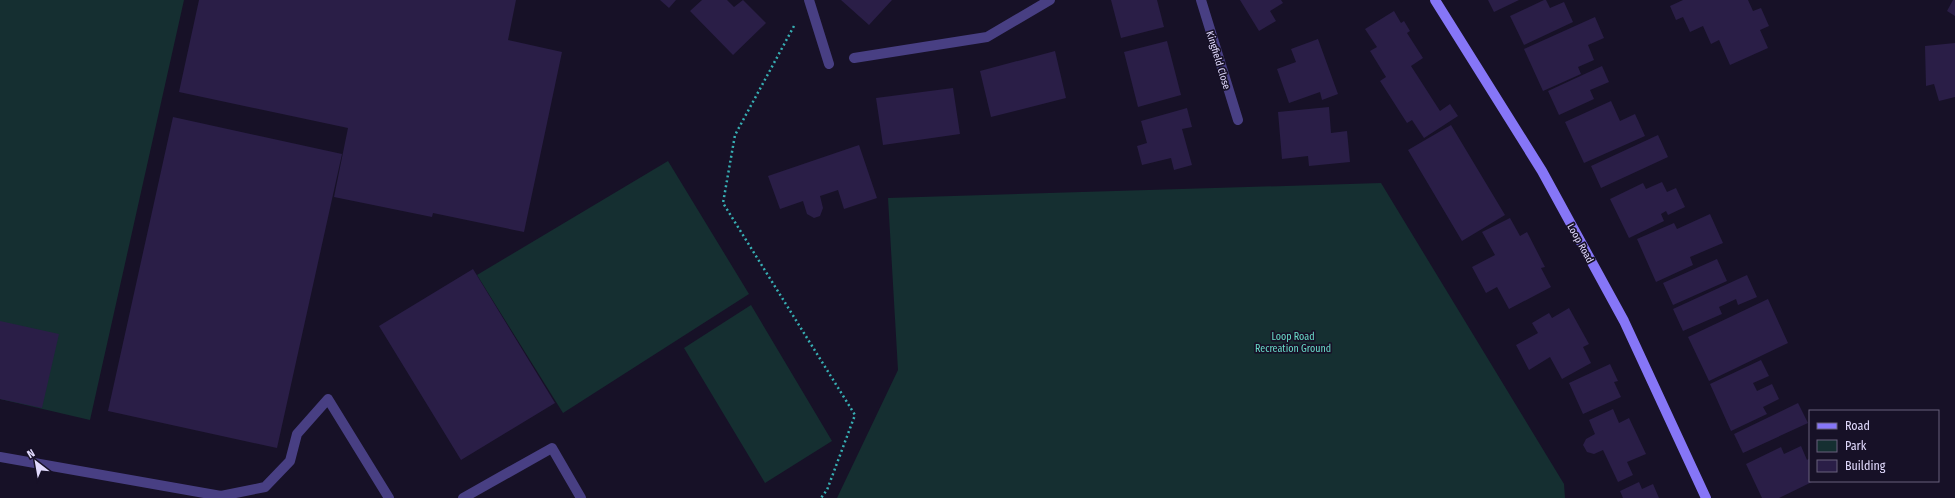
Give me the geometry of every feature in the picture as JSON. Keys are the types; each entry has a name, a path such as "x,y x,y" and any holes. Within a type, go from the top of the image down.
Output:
{"main road":[{"name":"Loop Road","path":"1435,0 1542,172 1624,321 1706,498"}],"street":[{"path":"809,0 830,64"},
{"path":"854,58 987,37 1050,0"},
{"name":"Kingfield Close","path":"1201,0 1238,120"},
{"path":"0,457 222,497 265,487 290,461 297,434 328,399 389,498"},
{"path":"463,498 552,448 581,498"}],"path":[{"path":"797,20 735,135 723,203 855,415 827,490 821,498"}],"green space":[{"path":"0,0 184,0 90,420 0,399"},
{"path":"668,161 749,294 563,413 477,275"},
{"name":"Loop Road Recreation Ground","path":"1381,183 1564,484 1565,498 837,498 898,370 888,198"},
{"path":"751,305 832,441 765,483 684,348"}],"building":[{"path":"199,0 516,0 508,40 562,52 524,232 433,213 432,217 334,197 348,128 179,92"},
{"path":"660,0 676,0 669,8"},
{"path":"702,0 727,0 734,7 743,0 766,23 733,55 690,11"},
{"path":"841,0 892,0 869,25"},
{"path":"1111,0 1157,0 1164,27 1121,38"},
{"path":"1240,0 1281,0 1283,3 1270,11 1276,21 1259,31"},
{"path":"1488,0 1519,0 1494,12"},
{"path":"1546,0 1550,8 1564,2 1573,22 1524,45 1510,16"},
{"path":"1683,0 1748,0 1753,11 1761,8 1769,26 1760,30 1768,48 1730,65 1719,40 1711,44 1703,26 1690,32 1683,17 1676,20 1670,6"},
{"path":"1953,0 1955,0 1955,16 1947,11"},
{"path":"1394,11 1401,23 1404,21 1410,31 1407,33 1423,58 1411,66 1440,111 1450,104 1458,116 1424,138 1412,120 1407,123 1380,81 1386,77 1370,51 1377,47 1365,29"},
{"path":"1595,17 1604,38 1588,45 1594,60 1578,67 1581,74 1543,91 1524,49"},
{"path":"1318,39 1338,94 1322,100 1320,92 1289,103 1277,69 1296,62 1291,49"},
{"path":"1167,41 1181,95 1138,107 1124,52"},
{"path":"1955,43 1955,97 1939,101 1934,84 1926,86 1925,46"},
{"path":"1055,51 1066,98 991,117 980,71"},
{"path":"1602,66 1609,82 1590,90 1594,99 1559,115 1548,91"},
{"path":"953,88 960,134 883,145 876,98"},
{"path":"1611,101 1620,121 1635,114 1645,136 1584,163 1565,122"},
{"path":"1329,107 1331,133 1347,131 1350,162 1309,166 1308,156 1282,159 1278,112"},
{"path":"1187,108 1192,127 1182,129 1192,165 1174,170 1171,158 1142,165 1137,146 1147,143 1141,121"},
{"path":"173,117 342,154 277,448 108,411"},
{"path":"1451,125 1505,215 1462,241 1408,150"},
{"path":"1658,135 1668,157 1601,188 1591,166"},
{"path":"859,145 877,198 844,209 838,190 820,196 823,208 820,216 814,218 807,214 803,201 780,209 768,176"},
{"path":"1662,182 1667,192 1676,188 1685,207 1668,215 1666,211 1661,214 1664,221 1629,238 1610,199 1643,183 1646,189"},
{"path":"1710,214 1723,243 1690,257 1693,265 1656,282 1637,239 1674,223 1677,229"},
{"path":"1510,218 1520,236 1527,232 1545,267 1541,268 1551,287 1509,309 1497,287 1486,293 1472,267 1495,255 1482,232"},
{"path":"1717,259 1727,281 1673,305 1663,283"},
{"path":"473,269 555,403 461,460 379,326"},
{"path":"1747,275 1757,297 1738,305 1736,299 1719,307 1722,314 1683,331 1673,309"},
{"path":"1768,299 1788,343 1709,381 1688,337"},
{"path":"1569,308 1589,344 1583,347 1591,363 1562,379 1550,357 1529,370 1516,345 1538,333 1532,323 1549,313 1552,318"},
{"path":"0,321 59,334 42,408 0,399"},
{"path":"1761,360 1769,376 1753,383 1757,391 1772,384 1779,399 1763,407 1767,414 1731,431 1710,384"},
{"path":"1610,364 1618,381 1614,382 1621,397 1583,414 1569,383"},
{"path":"1798,403 1808,423 1743,453 1734,434"},
{"path":"1613,409 1619,423 1629,418 1646,454 1627,462 1633,475 1618,482 1603,450 1594,454 1587,452 1583,445 1586,439 1595,434 1589,420"},
{"path":"1801,446 1807,460 1809,459 1809,482 1812,482 1779,498 1762,498 1746,464 1781,447 1784,454"},
{"path":"1639,482 1642,489 1653,484 1659,498 1623,498 1620,491"}]}
